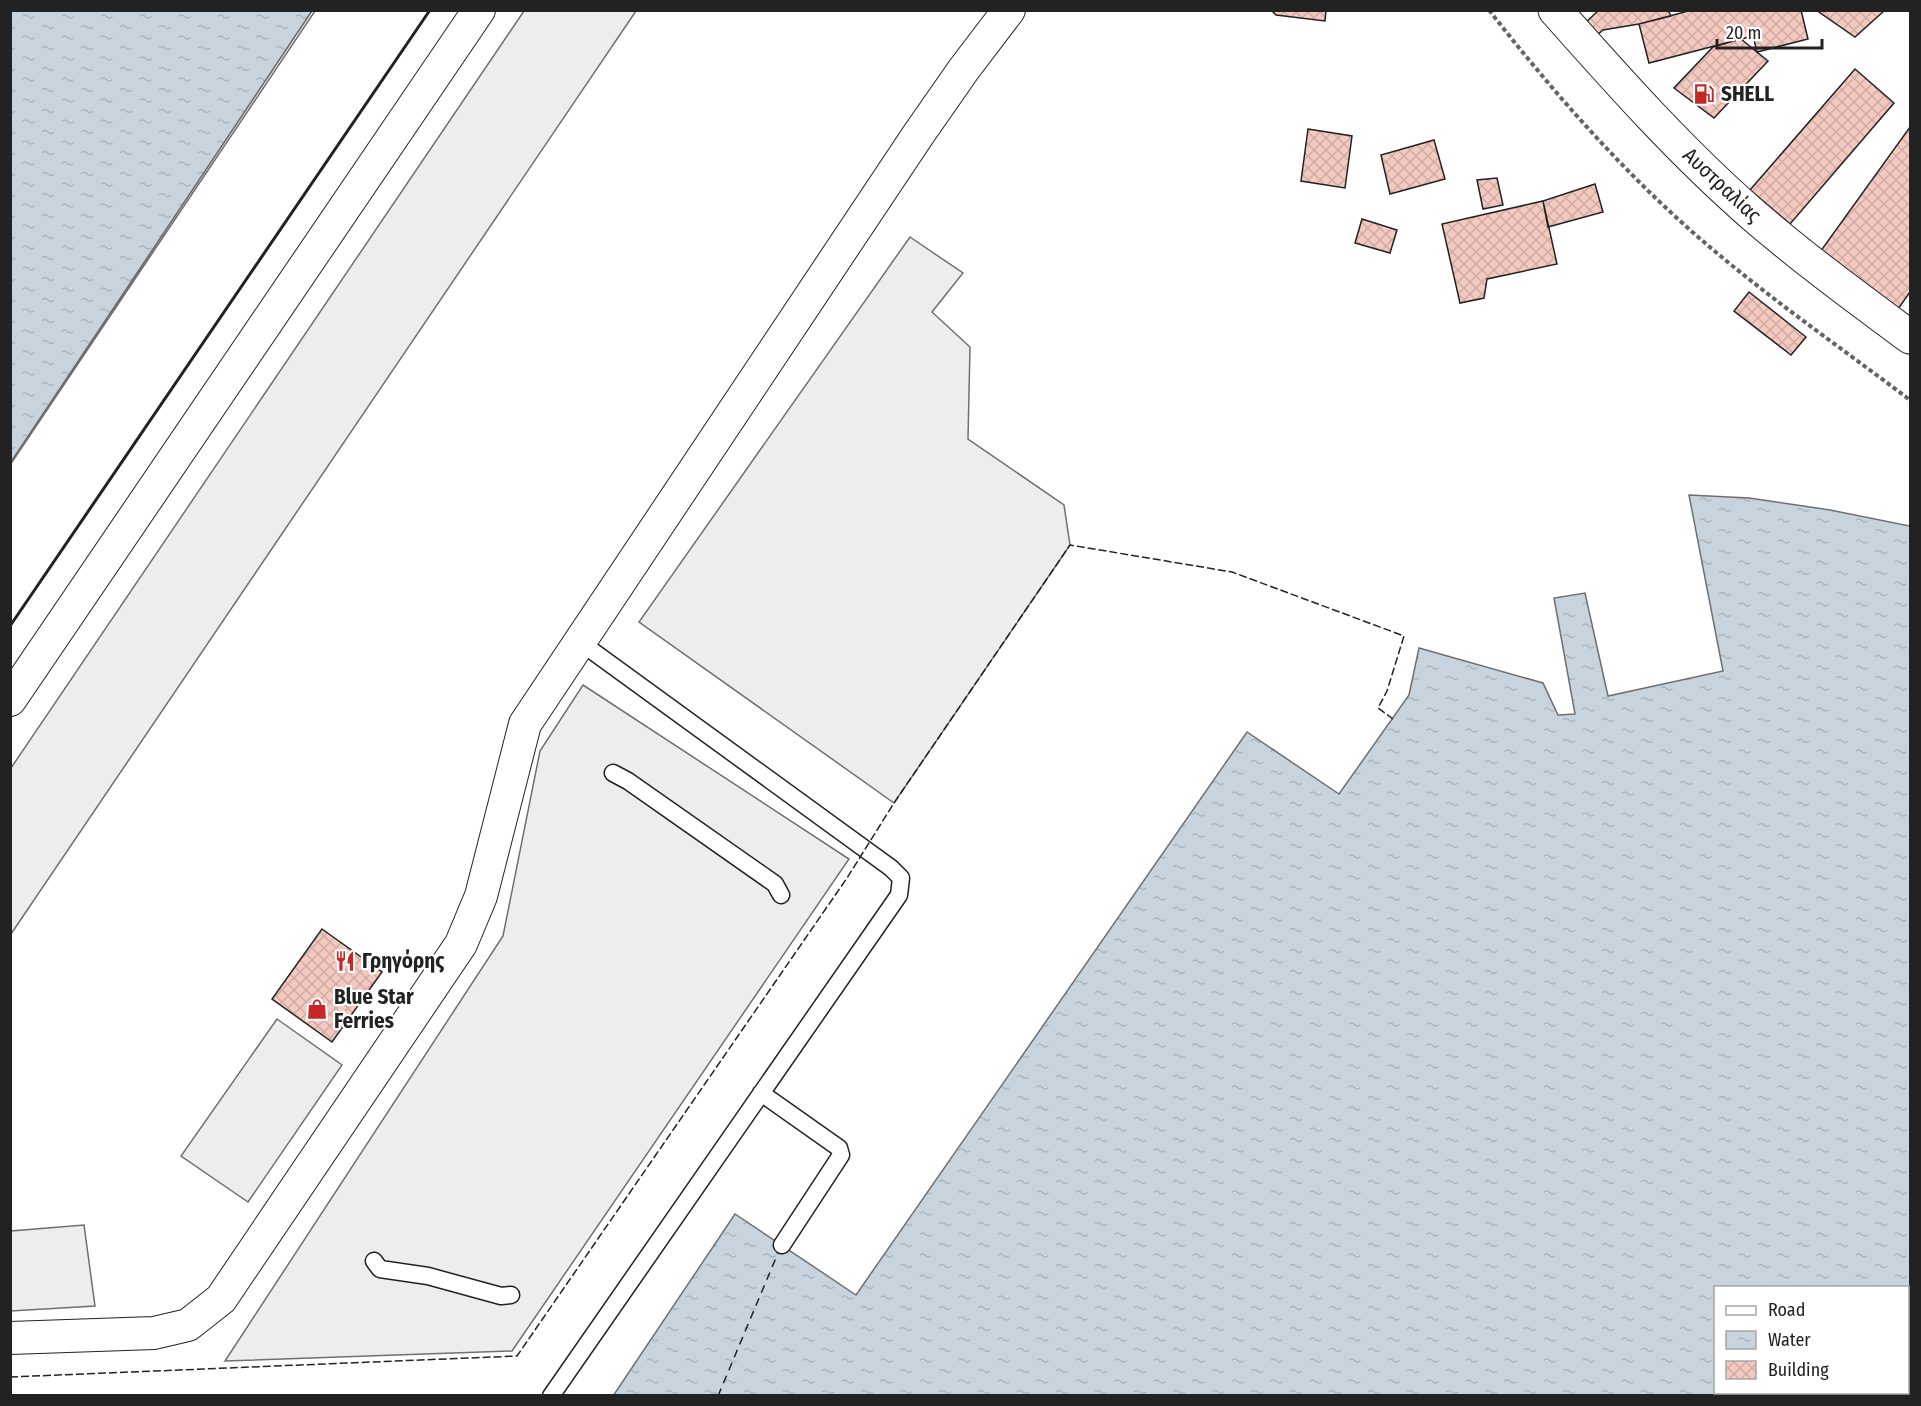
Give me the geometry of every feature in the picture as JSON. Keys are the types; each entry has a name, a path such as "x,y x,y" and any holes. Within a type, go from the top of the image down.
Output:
{"main road":[{"name":"Αυστραλίας","path":"1555,10 1649,116 1726,190 1817,268 1911,337"}],"street":[{"path":"10,700 479,10"},
{"path":"10,1338 154,1333 188,1325 221,1299 461,944 481,896 525,724 918,135 1009,10"}],"lane":[{"path":"551,1395 899,896 901,878 883,862 580,642"},
{"path":"613,774 628,781 776,884 781,895"},
{"path":"761,1093 839,1148 841,1155 782,1245"},
{"path":"374,1261 380,1269 428,1276 501,1296 511,1295"}],"path":[{"path":"1489,10 1529,62 1566,103 1677,218 1739,271 1911,399"}],"shaded area":[{"path":"524,11 636,11 11,934 11,768"},
{"path":"910,237 963,273 932,312 970,347 968,439 1064,505 1070,545 894,803 639,622"},
{"path":"583,685 849,859 512,1351 225,1361 503,936 540,751"},
{"path":"277,1019 342,1065 248,1202 181,1156"},
{"path":"84,1225 95,1306 11,1311 11,1231"}],"water":[{"path":"11,11 312,11 11,462"},
{"path":"1689,495 1749,498 1830,510 1910,526 1910,1395 613,1396 735,1214 856,1295 1247,732 1339,794 1409,695 1419,648 1543,683 1558,715 1575,714 1554,598 1585,593 1608,696 1723,671"}],"pier":[{"path":"312,11 315,11 10,465 11,462"}],"building":[{"path":"1271,10 1326,10 1325,21 1276,15"},
{"path":"1599,10 1668,10 1671,16 1603,30 1595,37 1584,24"},
{"path":"1692,10 1801,10 1808,39 1757,52 1753,36 1649,63 1639,24"},
{"path":"1816,10 1885,10 1855,37"},
{"path":"1741,39 1768,61 1714,118 1674,88 1713,47"},
{"path":"1855,69 1894,103 1790,224 1750,190"},
{"path":"1910,127 1910,292 1898,309 1820,252"},
{"path":"1308,129 1352,136 1345,188 1301,181"},
{"path":"1434,140 1445,179 1390,194 1381,155"},
{"path":"1497,178 1503,205 1483,209 1477,180"},
{"path":"1595,184 1603,212 1548,227 1543,201"},
{"path":"1543,201 1557,264 1487,279 1484,298 1460,303 1442,224"},
{"path":"1362,219 1397,230 1390,253 1355,243"},
{"path":"1749,292 1806,337 1791,355 1734,311"},
{"path":"322,929 382,972 332,1042 272,999"}],"ferry route":[{"path":"718,1396 778,1253"}],"fence":[{"path":"10,1377 517,1356 847,878 894,803 1070,545 1232,572 1404,636 1387,691 1378,708 1393,719"}],"wall":[{"path":"10,626 430,10"}],"place":[{"name":"SHELL","path":"1704,94"},
{"name":"Γρηγόρης","path":"345,961"},
{"name":"Blue Star Ferries","path":"317,1009"}]}
